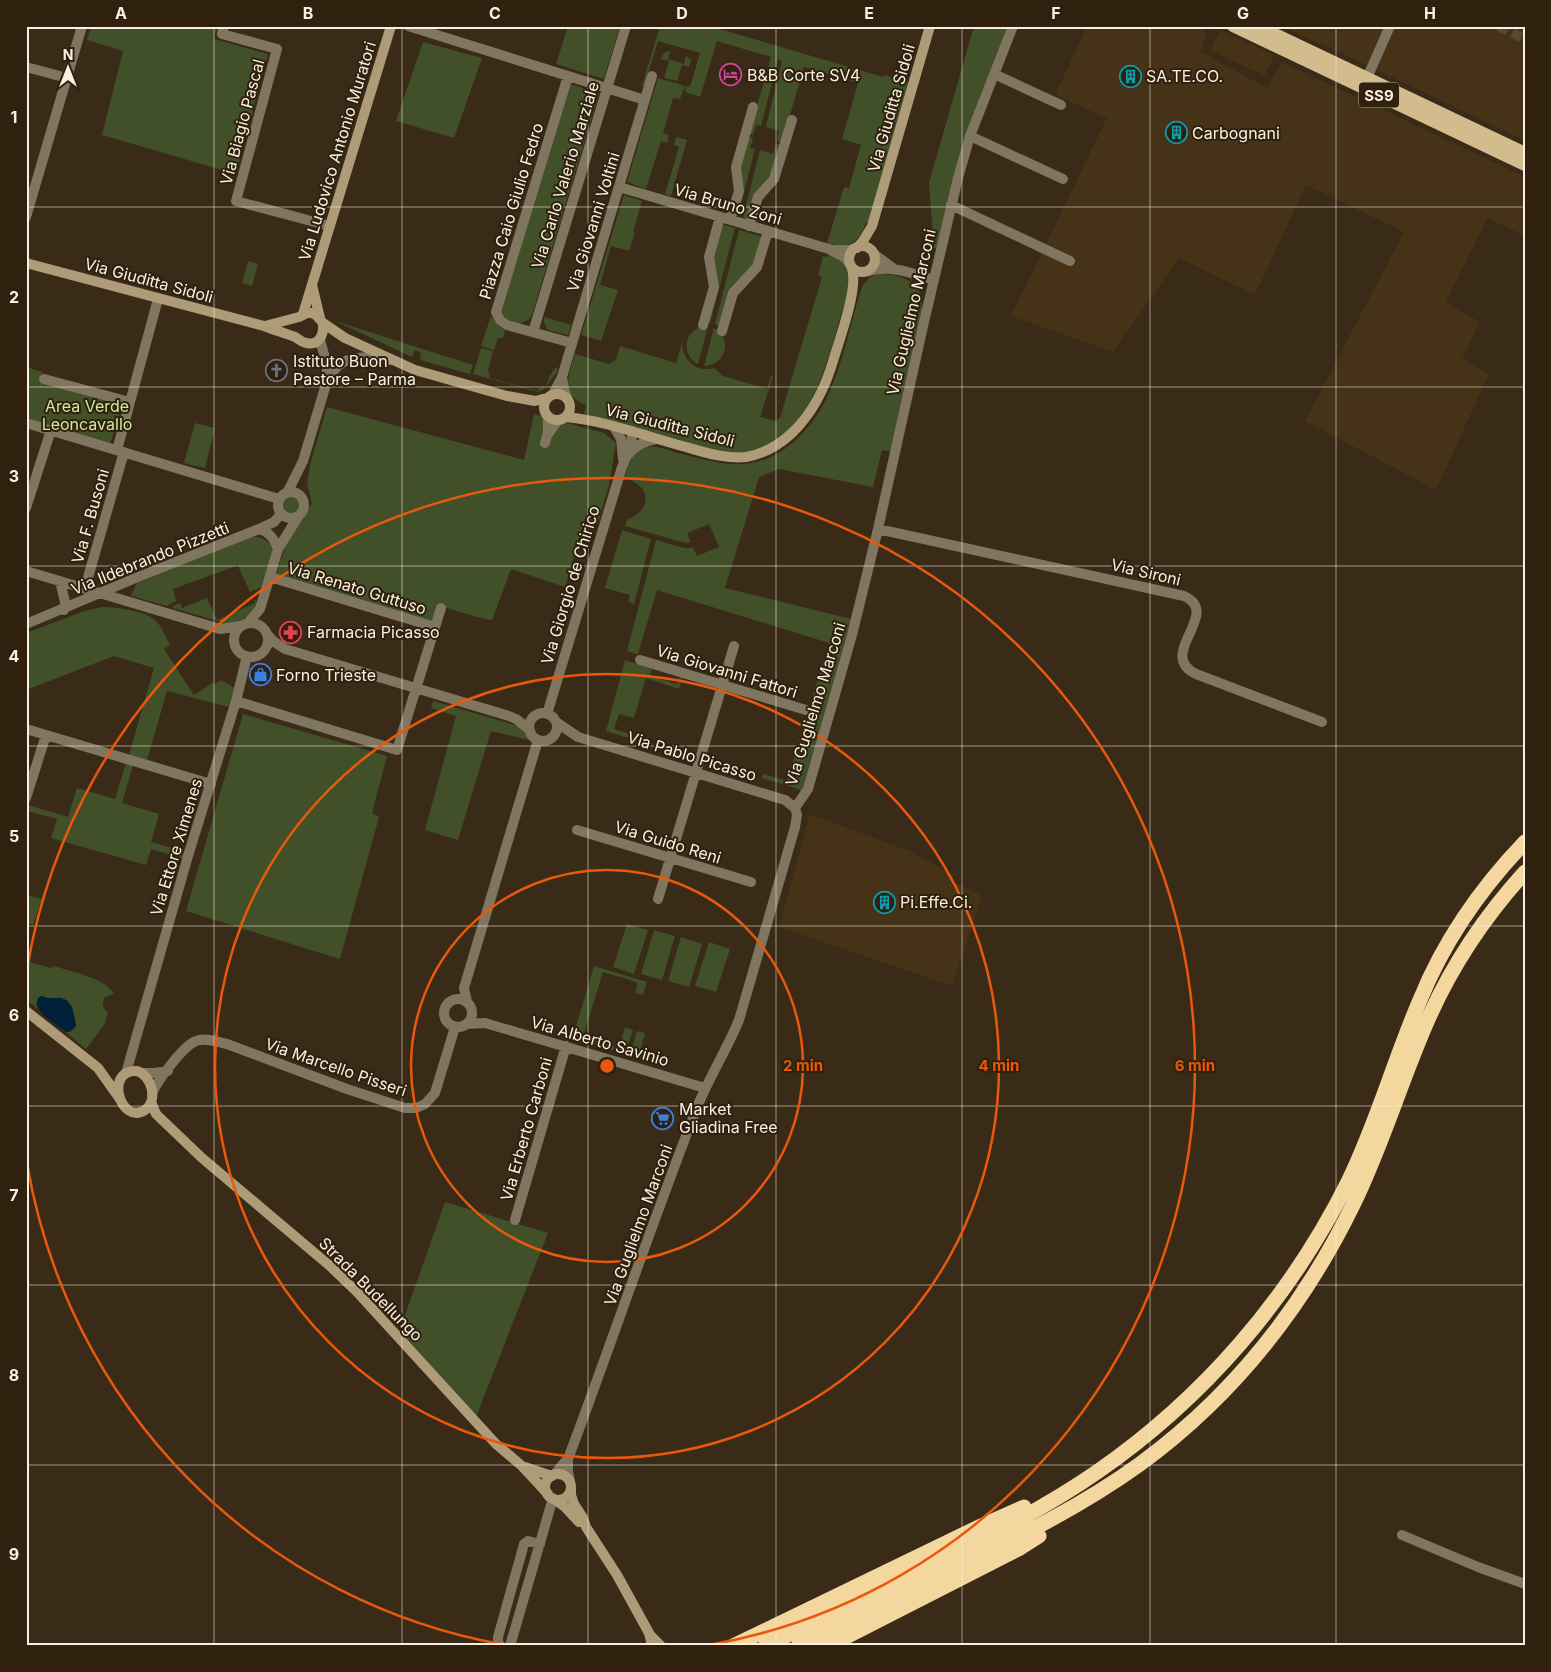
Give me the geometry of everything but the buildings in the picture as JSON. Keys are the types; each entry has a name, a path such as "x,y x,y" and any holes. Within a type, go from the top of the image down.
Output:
{"highway":[{"path":"765,1646 1026,1516 1104,1467 1169,1415 1216,1371 1252,1330 1285,1287 1316,1241 1347,1185 1362,1152 1414,1014 1437,963 1476,900 1525,842"},
{"path":"828,1646 1020,1548 1125,1483 1165,1454 1242,1373 1293,1310 1316,1275 1367,1176 1439,996 1476,932 1525,872"},
{"path":"798,1646 1066,1512 1143,1462 1212,1404"},
{"path":"732,1646 1041,1498 1097,1464 1136,1435 1169,1415"}],"main road":[{"name":"SS9","path":"1233,26 1525,165"},
{"name":"SS9","path":"1258,26 1525,153"}],"street":[{"path":"26,217 82,26"},
{"name":"Via Biagio Pascal","path":"224,26 222,34 277,49 236,201 330,226"},
{"name":"Via Ludovico Antonio Muratori","path":"301,316 391,26"},
{"path":"408,26 645,100"},
{"name":"Via Carlo Valerio Marziale","path":"533,332 626,26"},
{"name":"Via Giuditta Sidoli","path":"856,248 865,239 872,226 930,26"},
{"name":"Via Guglielmo Marconi","path":"554,1475 568,1458 672,1173 705,1088 732,1036 738,1020 795,827 797,815 795,808 808,789 852,635 878,529 951,205 970,136 1012,26"},
{"path":"1366,78 1390,26"},
{"path":"26,66 67,78"},
{"path":"994,74 1061,105"},
{"name":"Piazza Caio Giulio Fedro","path":"568,76 497,309 498,318 504,324 572,343"},
{"name":"Via Giovanni Voltini","path":"550,396 562,377 652,76"},
{"path":"703,324 714,287 709,257 739,191 736,167 753,107"},
{"path":"749,226 758,197 774,179 792,120"},
{"path":"970,136 1063,179"},
{"name":"Via Bruno Zoni","path":"619,187 829,249 844,257 851,265"},
{"path":"951,205 1070,261"},
{"name":"Via Giuditta Sidoli","path":"872,226 871,242 873,253"},
{"path":"722,331 733,293 757,267 768,231"},
{"path":"894,269 859,272 851,265 850,254 856,248 866,247 881,261 894,269 934,280"},
{"name":"Via Bruno Zoni","path":"829,249 848,250 856,248"},
{"path":"869,271 875,262 873,253"},
{"name":"Via Giuditta Sidoli","path":"26,263 264,326 311,344 321,338 344,338"},
{"name":"Via Giuditta Sidoli","path":"264,326 312,313 344,338 423,373 534,401 561,394 569,402 576,414 589,420 715,455 735,457 759,454 783,440 796,429 810,411 824,386 853,292 854,275 851,265"},
{"name":"Via Giuditta Sidoli","path":"853,292 861,279 869,271"},
{"name":"Via Ludovico Antonio Muratori","path":"312,284 322,320"},
{"name":"Via F. Busoni","path":"85,588 121,451 130,402 158,298"},
{"path":"301,316 294,324 294,330 301,340 324,356"},
{"path":"278,549 304,507 299,485 303,461 327,384 328,367 321,338 324,332 322,320"},
{"name":"Via Giuditta Sidoli","path":"327,384 337,367 350,360 370,357 398,362"},
{"name":"Via Giovanni Voltini","path":"562,377 569,402"},
{"path":"44,379 130,402"},
{"name":"Via Giuditta Sidoli","path":"505,395 562,419 589,420"},
{"path":"550,396 544,405 547,438 569,412 569,402"},
{"path":"26,423 283,496 294,492 300,496"},
{"name":"Via Giorgio de Chirico","path":"547,714 622,464 623,451 621,440 614,427"},
{"path":"26,508 51,430"},
{"path":"622,464 625,445 632,432"},
{"name":"Via Giorgio de Chirico","path":"622,464 630,452 637,446 646,441 656,439"},
{"path":"234,643 235,634 260,609 278,549 281,514 277,505 303,461"},
{"path":"281,514 290,519 298,517"},
{"name":"Via Ildebrando Pizzetti","path":"26,624 64,610 138,577 259,530 274,522 281,514"},
{"name":"Via Sironi","path":"878,529 1184,596 1193,602 1197,611 1195,622 1182,655 1182,662 1187,668 1194,673 1322,722"},
{"path":"259,530 266,531 274,539 278,549"},
{"path":"26,571 220,629 256,624 273,641 285,649 509,716 530,730 538,740 550,739 556,731 556,722 552,717 541,713 531,721 530,730"},
{"path":"127,600 128,586 138,577"},
{"name":"Via Renato Guttuso","path":"270,577 435,627"},
{"path":"60,580 65,602 64,610"},
{"path":"236,701 397,750 441,608"},
{"path":"260,609 267,644 261,653"},
{"path":"220,629 239,651 247,656 268,650 285,649"},
{"path":"658,899 734,646"},
{"name":"Via Ettore Ximenes","path":"123,1075 133,1048 236,701 247,656"},
{"name":"Via Giovanni Fattori","path":"640,660 806,710"},
{"path":"509,716 535,716"},
{"name":"Via Pablo Picasso","path":"556,722 578,737"},
{"path":"26,729 211,784"},
{"path":"26,798 46,735"},
{"name":"Via Pablo Picasso","path":"550,739 565,736 578,737 789,802 795,808"},
{"path":"485,1023 466,1024 455,1027 447,1022 444,1014 446,1005 464,988 538,740"},
{"name":"Via Guido Reni","path":"577,830 751,882"},
{"path":"464,988 470,1019 466,1024"},
{"path":"453,1000 462,1000 485,1023"},
{"name":"Strada Budellungo","path":"26,1011 98,1068 126,1109 167,1125"},
{"name":"Via Alberto Savinio","path":"485,1023 705,1088"},
{"name":"Via Marcello Pisseri","path":"151,1098 155,1087 185,1048 197,1040 210,1040 227,1044 347,1089 404,1108 416,1108 425,1104 435,1094 455,1027"},
{"name":"Via Erberto Carboni","path":"515,1220 566,1046"},
{"path":"133,1048 141,1072 155,1074 168,1071"},
{"name":"Strada Budellungo","path":"98,1068 123,1075 141,1072 149,1081 151,1098 156,1114 202,1158 330,1266 357,1292 496,1444 521,1465 552,1497 566,1507 587,1529"},
{"path":"120,1099 118,1086 123,1075"},
{"path":"133,1112 144,1110 151,1098"},
{"name":"Via Guglielmo Marconi","path":"568,1458 570,1485"},
{"name":"Strada Budellungo","path":"521,1465 541,1473 563,1475 570,1485 572,1501 587,1529 612,1566 648,1633 652,1646"},
{"path":"510,1646 513,1641 552,1497 546,1484 554,1475"},
{"path":"552,1497 565,1498 570,1485"},
{"path":"1402,1535 1478,1567 1525,1584"},
{"path":"500,1646 498,1637 524,1542 540,1544"},
{"name":"Strada Budellungo","path":"648,1633 662,1646"}],"shaded area":[{"path":"1087,26 1195,26 1207,32 1201,52 1267,88 1282,62 1525,177 1525,236 1488,218 1446,302 1480,322 1462,359 1489,374 1436,490 1305,421 1404,232 1306,185 1255,295 1179,258 1113,352 1011,316 1107,118 1055,95"},
{"path":"1281,26 1525,26 1525,141 1369,66"},
{"path":"1220,30 1274,55 1265,76 1210,50"},
{"path":"810,814 910,851 953,875 952,881 982,896 952,986 779,927"}],"green space":[{"path":"91,26 217,26 214,39 268,54 236,174 102,135 123,51 87,40"},
{"path":"568,26 620,26 604,79 556,64"},
{"path":"660,26 709,26 909,83 868,223 866,222 856,240 847,245 827,243 844,187 849,188 861,145 842,139 858,83 804,67 782,142 777,141 779,131 766,127 782,61 778,59 761,126 756,125 753,135 749,134 771,57 717,41 700,97 685,92 686,86 690,87 700,53 658,41 644,86 642,86"},
{"path":"974,26 1009,26 939,249 934,248 929,183"},
{"path":"423,42 482,58 454,138 396,121"},
{"path":"670,51 668,59 684,64 686,56 691,60 689,67 682,65 677,81 664,78 669,61 661,59 664,53"},
{"path":"658,78 685,86 680,99 673,98 663,133 669,135 667,143 661,141 646,189 627,182"},
{"path":"570,84 599,93 532,315 525,322 516,323 507,319 501,311"},
{"path":"676,137 687,140 671,196 665,194 679,147 674,145"},
{"path":"748,137 753,138 750,148 755,149 738,216 735,215 739,168"},
{"path":"776,144 781,145 771,177 748,219 743,218 760,150 773,154"},
{"path":"624,195 642,201 629,251 611,246 600,285 618,290 601,341 581,335"},
{"path":"721,224 735,228 710,323 707,322 712,256"},
{"path":"739,230 763,237 754,266 720,327 715,324"},
{"path":"829,254 842,261 847,267 850,280 846,302 828,360 812,399 788,431 772,443 753,451 742,453 710,450 584,414 586,405 572,396 568,384 575,354 609,364 616,360 620,346 676,363 682,343 688,360 702,369 714,368 723,376 767,389 771,376 773,376 760,417 776,421 780,418 822,277 818,276 823,256 828,257"},
{"path":"248,261 258,264 252,286 242,283"},
{"path":"879,274 904,278 916,286 920,292 922,308 924,309 903,404 897,422 892,452 882,450 873,487 779,469 759,477 725,588 851,619 806,783 801,790 762,778 763,774 787,781 829,643 657,590 638,654 627,651 656,540 684,548 693,548 697,556 719,547 709,524 687,533 691,542 685,543 625,526 627,520 641,510 646,498 640,486 625,478 633,457 640,450 648,447 659,447 709,461 741,464 756,462 786,448 801,435 825,402 840,364 863,285 870,277"},
{"path":"491,316 505,331 503,338 498,338 494,350 481,346"},
{"path":"544,317 571,325 568,335 548,330 544,323"},
{"path":"335,321 473,365 470,374 420,360 421,353 415,350 412,357"},
{"path":"708,326 698,364 688,353 687,341 694,330"},
{"path":"714,328 724,338 724,351 718,361 712,365 704,366"},
{"path":"481,348 493,351 488,370 490,378 538,391 539,388 546,387 538,392 473,374"},
{"name":"Area Verde Leoncavallo","path":"26,367 42,372 39,381 123,403 110,444 26,419"},
{"path":"555,368 558,369 556,374 546,387 549,377"},
{"path":"327,407 524,460 534,414 604,433 616,443 609,485 598,523 585,518 565,587 511,569 492,620 437,605 432,622 276,575 285,547 312,504 307,483 310,465"},
{"path":"195,423 215,428 205,468 184,463"},
{"path":"291,495 298,498 301,505 298,512 291,515 284,512 281,505 284,498"},
{"path":"622,530 651,539 634,604 628,602 630,595 605,588"},
{"path":"252,536 265,540 274,550 261,587 250,592 237,564 173,589 176,601 167,606 131,596 137,583"},
{"path":"207,598 217,620 255,603 253,599 258,602 253,615 243,619 235,626 173,608 173,606 180,603 182,608"},
{"path":"102,607 130,610 146,615 156,621 170,645 164,649 194,695 214,682 215,684 221,680 235,688 229,707 167,691 147,760 129,755 154,668 114,656 26,690 26,633 85,611"},
{"path":"625,660 652,669 650,676 677,684 680,677 682,678 679,689 646,678 634,718 619,714 614,729 640,737 639,741 606,731"},
{"path":"433,701 524,728 529,740 491,731 458,840 425,830 456,716 431,708"},
{"path":"243,714 387,756 372,813 379,817 340,959 186,911"},
{"path":"126,763 133,765 122,803 159,814 151,842 186,852 184,859 151,849 146,865 51,838 57,819 27,811 28,805 68,817 77,788 115,799"},
{"path":"26,895 42,899 33,925 26,922"},
{"path":"627,924 648,930 634,974 613,967"},
{"path":"654,930 675,936 662,980 641,974"},
{"path":"681,937 702,944 689,987 668,981"},
{"path":"709,942 730,949 716,992 695,986"},
{"path":"26,961 51,968 54,966 87,976 104,984 114,994 105,997 103,1006 108,1013 104,1025 86,1049 66,1032 71,1032 75,1020 72,1006 36,1003 38,1009 26,1000"},
{"path":"594,966 647,982 643,995 635,993 638,983 603,972 581,1043 572,1040"},
{"path":"625,1027 633,1030 625,1054 594,1044 593,1046 589,1045 592,1039 619,1048"},
{"path":"637,1031 645,1033 639,1054 666,1061 665,1067 630,1055"},
{"path":"445,1202 548,1233 476,1417 399,1332"}],"water":[{"path":"41,996 61,998 68,1002 72,1008 76,1025 74,1029 66,1032 42,1013 37,1003 38,998"}],"tunnel":[{"path":"1499,26 1525,39"}],"place":[{"name":"B&B Corte SV4","path":"731,75"},
{"name":"SA.TE.CO.","path":"1130,76"},
{"name":"Carbognani","path":"1176,133"},
{"name":"Istituto Buon Pastore – Parma","path":"277,370"},
{"name":"Farmacia Picasso","path":"291,632"},
{"name":"Forno Trieste","path":"260,675"},
{"name":"Pi.Effe.Ci.","path":"884,902"},
{"name":"Market Gliadina Free","path":"663,1118"}]}
